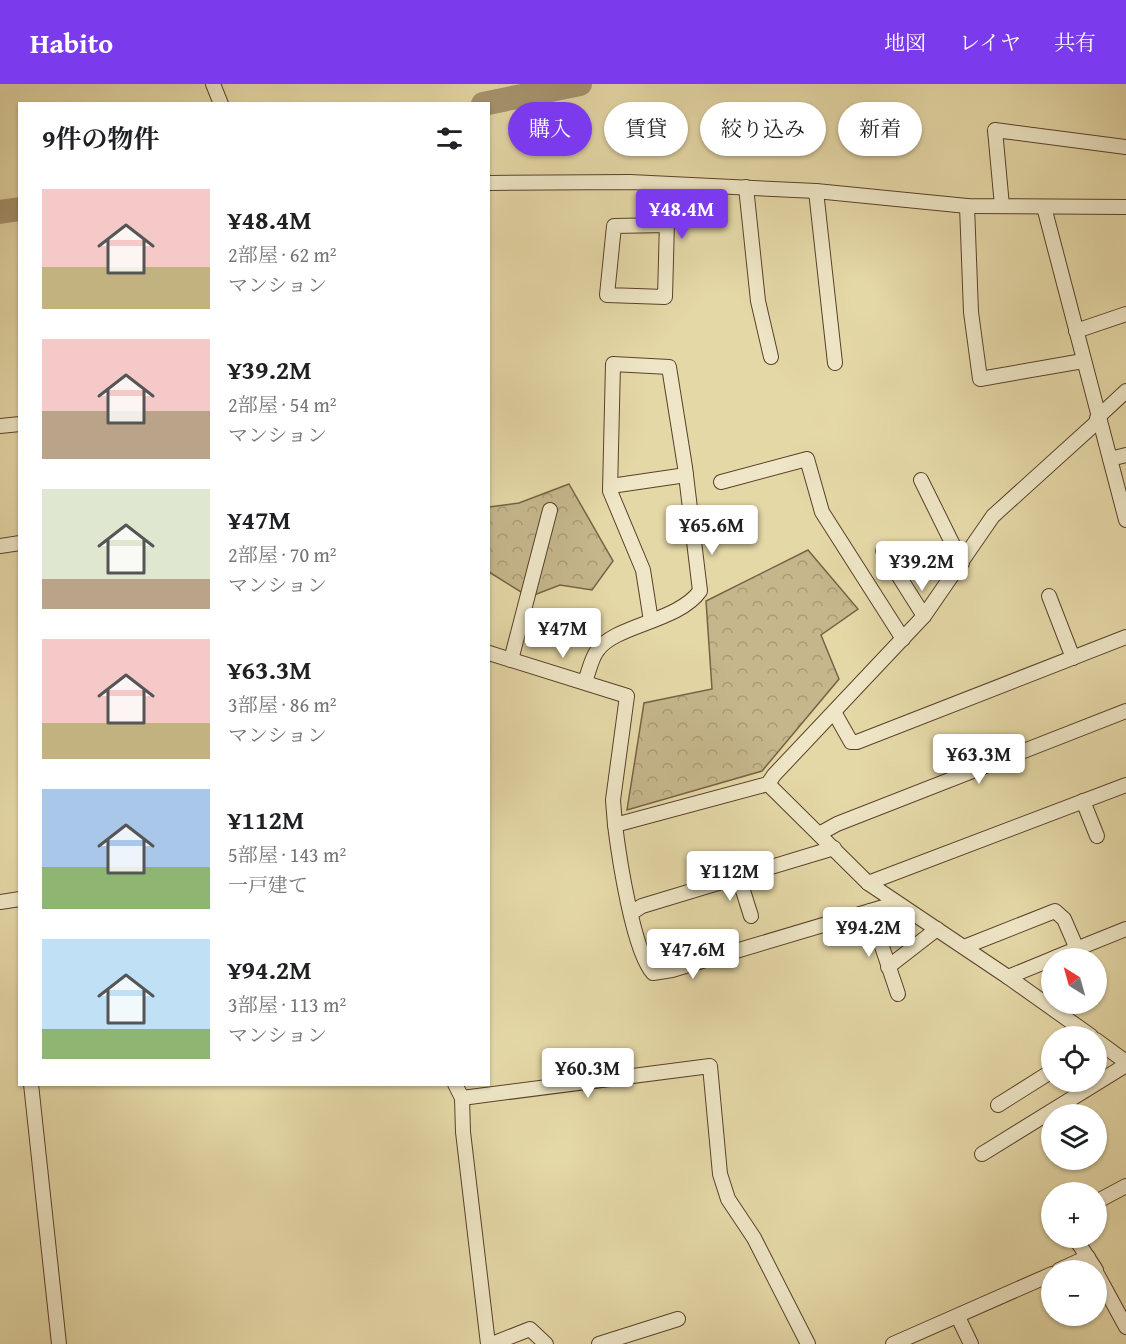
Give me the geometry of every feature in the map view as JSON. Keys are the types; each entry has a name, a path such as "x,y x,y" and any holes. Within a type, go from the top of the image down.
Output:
{"street":[{"path":"213,84 220,102"},
{"path":"1002,206 995,130 1126,147"},
{"path":"490,183 746,186 967,206 1126,207"},
{"path":"666,225 614,226 607,295 665,297 668,184"},
{"path":"746,186 758,301 771,357"},
{"path":"816,191 835,363"},
{"path":"967,206 971,312 980,379 1083,361"},
{"path":"1044,207 1126,520"},
{"path":"1076,331 1126,314"},
{"path":"585,681 597,650 613,638 691,604 700,591 686,475 669,367 613,364 610,486 643,570 651,621"},
{"path":"615,825 768,784 924,616 993,516 1126,392"},
{"path":"0,426 18,424"},
{"path":"1110,459 1126,455"},
{"path":"721,482 807,459 822,512 903,639"},
{"path":"610,486 686,475"},
{"path":"921,480 962,563"},
{"path":"511,660 550,510"},
{"path":"0,546 18,543"},
{"path":"882,551 924,616"},
{"path":"1049,596 1073,658"},
{"path":"834,712 851,742 857,742 1126,637"},
{"path":"490,653 585,681 627,696 613,800 615,825 631,912 646,965 653,973 672,970 897,903"},
{"path":"819,834 837,824 1126,711"},
{"path":"768,784 868,883 1008,977 1076,1026"},
{"path":"868,883 1126,784"},
{"path":"1083,801 1097,836"},
{"path":"631,912 642,906 834,848"},
{"path":"740,878 752,916"},
{"path":"0,902 18,899"},
{"path":"870,911 898,994"},
{"path":"964,947 1055,911 1064,919 1077,948"},
{"path":"888,967 937,929"},
{"path":"1079,948 1126,929"},
{"path":"1008,977 1041,964"},
{"path":"982,1154 1126,1063 1107,1049"},
{"path":"462,1098 710,1066 720,1174 728,1198 754,1238 808,1344"},
{"path":"998,1105 1041,1078"},
{"path":"31,1086 59,1344"},
{"path":"456,1086 462,1098 463,1132 490,1344 530,1329 546,1344"},
{"path":"1107,1196 1126,1186"},
{"path":"1082,1248 1090,1260"},
{"path":"1081,1260 1088,1257"},
{"path":"893,1344 1041,1279"},
{"path":"1107,1292 1126,1327"},
{"path":"957,1317 971,1344"},
{"path":"600,1344 678,1319"}],"green space":[{"path":"569,484 613,561 592,590 560,585 529,597 490,573 490,507 519,503"},
{"path":"808,550 858,609 821,635 839,679 762,771 627,810 644,703 712,689 706,601"}],"waterway":[{"path":"490,103 580,84"},
{"path":"0,212 18,209"}]}
